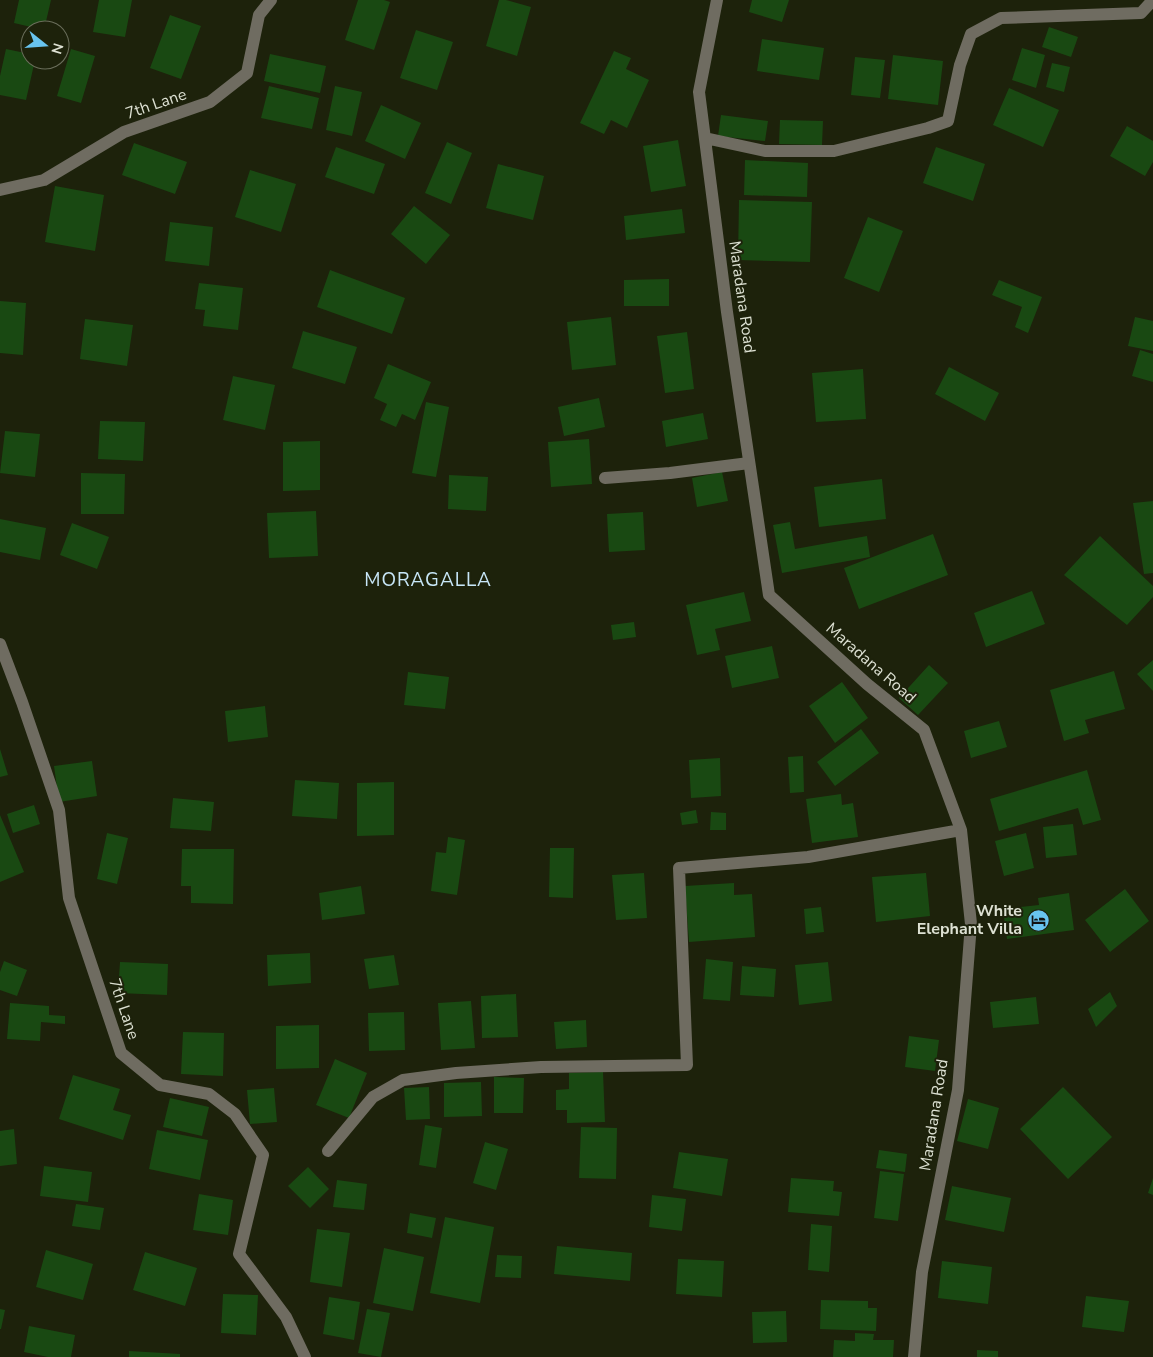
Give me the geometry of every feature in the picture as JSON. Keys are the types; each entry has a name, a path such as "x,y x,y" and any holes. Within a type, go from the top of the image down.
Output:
{"street":[{"name":"7th Lane","path":"0,190 44,180 124,132 210,102 247,73 259,15 271,0"},
{"name":"Maradana Road","path":"717,0 699,92 726,312 769,595 867,684 924,730 961,830 971,924 958,1090 922,1272 914,1357"},
{"path":"705,138 765,151 834,152 928,128 948,121 960,64 971,34 1001,18 1141,13 1153,0"},
{"path":"605,478 670,474 749,463"},
{"name":"7th Lane","path":"0,644 22,702 58,810 69,898 122,1053 160,1085 209,1094 235,1114 263,1155 239,1254 286,1317 305,1357"},
{"path":"328,1151 373,1097 403,1080 456,1073 541,1067 687,1064 679,868 808,857 961,830"}],"building":[{"path":"19,0 51,0 46,20 20,20 20,24 14,23"},
{"path":"99,0 132,0 125,37 93,32"},
{"path":"358,0 384,0 390,2 374,50 345,40"},
{"path":"499,0 531,7 517,56 486,46"},
{"path":"752,0 789,0 782,22 749,12"},
{"path":"170,15 201,26 181,79 150,68"},
{"path":"1049,27 1078,37 1071,57 1042,47"},
{"path":"416,30 453,42 437,90 400,78"},
{"path":"762,39 824,48 819,80 757,71"},
{"path":"1022,48 1045,55 1036,88 1012,80"},
{"path":"6,49 20,52 20,70 33,70 26,100 0,95 0,76"},
{"path":"71,49 95,56 81,103 57,96 65,70 70,70"},
{"path":"614,51 631,58 626,69 649,80 627,128 611,120 604,134 580,123"},
{"path":"270,54 326,66 320,93 264,81"},
{"path":"893,55 943,61 938,105 888,99"},
{"path":"855,57 885,60 880,98 851,95"},
{"path":"1052,63 1070,67 1064,92 1046,87"},
{"path":"269,86 319,98 312,129 261,118"},
{"path":"335,86 362,92 352,136 326,130"},
{"path":"1009,88 1059,110 1043,147 993,125"},
{"path":"381,105 421,123 405,159 365,141"},
{"path":"721,115 768,121 765,141 718,136"},
{"path":"780,120 823,121 822,145 779,144"},
{"path":"1127,126 1153,141 1153,162 1145,176 1110,156"},
{"path":"678,140 686,186 651,192 643,146"},
{"path":"447,142 472,153 451,204 425,193"},
{"path":"134,143 187,162 175,194 122,175"},
{"path":"336,147 385,164 374,194 325,177"},
{"path":"936,147 985,164 973,201 923,183"},
{"path":"745,160 808,163 807,197 744,195"},
{"path":"498,164 544,176 533,220 486,208"},
{"path":"250,170 296,184 281,232 235,217"},
{"path":"55,186 104,195 95,251 45,242"},
{"path":"739,200 812,202 810,262 738,260"},
{"path":"414,206 450,235 426,264 391,234"},
{"path":"682,209 685,233 626,240 624,216"},
{"path":"868,217 903,231 879,292 844,278"},
{"path":"170,222 213,227 209,266 165,261"},
{"path":"330,270 405,298 392,334 317,307"},
{"path":"669,279 669,306 624,306 624,280"},
{"path":"999,280 1042,297 1028,333 1015,327 1022,307 992,295"},
{"path":"199,283 243,288 238,330 203,326 205,310 195,309"},
{"path":"0,301 26,303 23,355 0,353"},
{"path":"611,317 616,365 572,370 567,322"},
{"path":"1135,317 1153,321 1153,351 1128,346"},
{"path":"85,319 133,325 127,366 80,359"},
{"path":"303,331 357,347 345,384 292,368"},
{"path":"687,332 694,389 665,393 657,336"},
{"path":"1140,350 1153,354 1153,382 1132,376"},
{"path":"388,364 431,382 415,420 402,414 396,427 380,420 387,404 374,398"},
{"path":"949,367 999,393 985,421 935,394"},
{"path":"863,369 866,419 816,422 812,373"},
{"path":"233,376 275,385 265,430 223,420"},
{"path":"599,398 605,427 564,436 558,407"},
{"path":"426,402 449,407 436,477 412,473"},
{"path":"703,413 708,439 666,447 662,421"},
{"path":"100,421 145,422 143,461 98,459"},
{"path":"5,431 40,434 35,477 0,473"},
{"path":"589,439 592,484 551,487 548,442"},
{"path":"320,441 320,490 283,491 283,442"},
{"path":"722,472 728,501 697,507 692,478"},
{"path":"81,473 125,474 124,514 81,514"},
{"path":"449,475 488,477 486,511 448,509"},
{"path":"882,479 886,519 819,527 814,487"},
{"path":"1153,501 1153,573 1144,574 1133,503"},
{"path":"316,511 318,556 269,558 267,513"},
{"path":"643,512 645,550 609,552 607,514"},
{"path":"0,519 46,528 40,560 0,552"},
{"path":"790,522 795,549 867,536 870,557 782,573 773,525"},
{"path":"72,523 109,537 97,569 60,555"},
{"path":"933,534 948,575 859,609 844,568"},
{"path":"1100,536 1153,586 1153,597 1127,625 1064,575"},
{"path":"1032,591 1045,624 986,647 974,613"},
{"path":"744,592 751,621 715,629 720,650 697,655 686,605"},
{"path":"634,622 636,637 613,640 611,625"},
{"path":"772,646 779,678 732,688 725,656"},
{"path":"1153,660 1153,691 1137,674"},
{"path":"929,665 948,683 918,715 899,698"},
{"path":"1114,671 1125,709 1085,720 1089,733 1064,741 1050,690"},
{"path":"408,672 449,677 445,709 404,705"},
{"path":"842,682 868,718 835,743 809,706"},
{"path":"265,706 268,737 228,742 225,711"},
{"path":"999,721 1007,747 971,758 964,731"},
{"path":"861,729 879,753 835,786 817,762"},
{"path":"0,749 8,775 0,777"},
{"path":"803,756 804,792 790,793 788,757"},
{"path":"720,758 721,796 691,798 689,760"},
{"path":"92,761 97,796 59,802 54,766"},
{"path":"1087,770 1101,820 1083,825 1078,808 999,831 990,799"},
{"path":"295,780 339,783 337,819 292,816"},
{"path":"394,782 394,835 357,836 357,783"},
{"path":"841,794 842,805 853,803 858,837 812,843 806,799"},
{"path":"173,798 214,802 211,831 170,828"},
{"path":"34,805 40,824 13,833 7,814"},
{"path":"696,810 698,823 682,825 680,813"},
{"path":"711,812 726,813 726,830 710,830"},
{"path":"0,815 24,872 0,882"},
{"path":"1073,824 1077,855 1046,858 1043,827"},
{"path":"107,833 128,838 117,884 97,879"},
{"path":"1026,833 1034,868 1004,876 995,841"},
{"path":"448,837 465,840 457,895 431,891 436,852 446,853"},
{"path":"550,848 574,848 573,898 549,897"},
{"path":"182,849 234,849 233,904 191,903 191,886 181,886"},
{"path":"644,873 647,918 616,920 612,875"},
{"path":"926,873 930,916 876,922 872,877"},
{"path":"734,883 734,895 752,894 755,937 689,942 685,886"},
{"path":"361,886 365,914 322,920 319,893"},
{"path":"1125,889 1149,921 1110,952 1085,920"},
{"name":"White Elephant Villa","path":"1069,893 1074,930 1007,939 1003,909 1039,905 1038,898"},
{"path":"821,907 824,932 806,934 804,909"},
{"path":"310,953 311,983 268,986 267,955"},
{"path":"394,955 399,985 369,989 364,959"},
{"path":"706,959 733,962 730,1001 703,999"},
{"path":"4,961 27,970 17,996 0,990 0,972"},
{"path":"120,962 168,964 167,995 118,993"},
{"path":"828,962 832,1001 799,1005 795,965"},
{"path":"742,966 776,969 774,997 740,995"},
{"path":"1110,992 1117,1006 1096,1027 1088,1009"},
{"path":"516,994 518,1037 482,1038 481,996"},
{"path":"1036,997 1039,1024 993,1028 990,1002"},
{"path":"471,1001 475,1048 441,1050 438,1003"},
{"path":"10,1003 49,1006 49,1015 65,1016 65,1024 41,1022 40,1041 7,1039"},
{"path":"404,1012 405,1050 369,1051 368,1013"},
{"path":"586,1020 587,1047 556,1049 554,1022"},
{"path":"319,1025 319,1068 276,1069 276,1026"},
{"path":"183,1032 224,1033 223,1076 181,1074"},
{"path":"909,1036 939,1040 935,1071 905,1067"},
{"path":"335,1059 367,1073 349,1118 316,1105"},
{"path":"603,1072 605,1122 567,1123 567,1110 556,1110 556,1090 569,1089 569,1073"},
{"path":"73,1075 120,1089 113,1110 131,1115 123,1140 59,1119"},
{"path":"494,1077 524,1078 523,1113 494,1113"},
{"path":"481,1082 482,1116 444,1117 444,1083"},
{"path":"429,1087 430,1119 406,1120 404,1088"},
{"path":"1063,1087 1112,1137 1068,1179 1020,1129"},
{"path":"274,1088 277,1122 250,1124 247,1090"},
{"path":"170,1098 209,1107 202,1136 163,1127"},
{"path":"968,1099 999,1108 988,1149 957,1141"},
{"path":"425,1125 442,1128 436,1168 419,1165"},
{"path":"581,1127 617,1128 616,1179 579,1178"},
{"path":"14,1129 17,1164 0,1166 0,1131"},
{"path":"157,1130 208,1140 200,1180 149,1169"},
{"path":"485,1142 508,1149 496,1190 473,1183"},
{"path":"879,1150 907,1154 905,1172 876,1168"},
{"path":"679,1152 728,1159 722,1196 673,1188"},
{"path":"44,1166 92,1172 88,1202 40,1196"},
{"path":"308,1167 329,1189 310,1208 288,1186"},
{"path":"880,1171 904,1174 898,1221 874,1218"},
{"path":"791,1178 834,1181 833,1191 842,1192 839,1216 788,1212"},
{"path":"1153,1178 1153,1195 1148,1193"},
{"path":"337,1180 367,1184 364,1210 333,1207"},
{"path":"952,1186 1011,1198 1004,1232 945,1220"},
{"path":"199,1194 233,1200 228,1235 193,1230"},
{"path":"652,1195 686,1199 682,1231 649,1227"},
{"path":"76,1204 104,1208 100,1230 72,1226"},
{"path":"410,1213 436,1218 432,1238 407,1233"},
{"path":"445,1217 494,1227 480,1303 430,1293"},
{"path":"811,1224 832,1226 829,1272 808,1270"},
{"path":"317,1229 350,1233 342,1287 310,1282"},
{"path":"557,1246 632,1253 630,1281 554,1274"},
{"path":"384,1248 424,1257 413,1311 373,1303"},
{"path":"46,1250 93,1264 83,1300 36,1287"},
{"path":"145,1252 197,1268 185,1306 133,1290"},
{"path":"497,1255 522,1256 521,1278 495,1277"},
{"path":"678,1259 724,1261 722,1297 676,1294"},
{"path":"942,1261 992,1267 988,1304 938,1298"},
{"path":"223,1294 258,1295 256,1335 221,1333"},
{"path":"1086,1296 1129,1301 1124,1332 1082,1327"},
{"path":"329,1297 360,1302 354,1340 323,1334"},
{"path":"821,1300 868,1301 868,1308 877,1308 876,1331 820,1329"},
{"path":"0,1309 5,1310 1,1329 0,1329"},
{"path":"367,1309 390,1313 381,1357 358,1353"},
{"path":"786,1311 787,1342 753,1343 752,1312"},
{"path":"29,1326 75,1335 71,1357 48,1357 24,1352"},
{"path":"855,1333 874,1334 873,1340 894,1340 893,1357 833,1357 834,1340 855,1341"},
{"path":"977,1350 998,1351 998,1357 977,1357"},
{"path":"129,1351 180,1354 180,1357 129,1357"}],"place":[{"name":"White Elephant Villa","path":"1038,920"}],"district":[{"name":"MORAGALLA","path":"428,580"}]}
